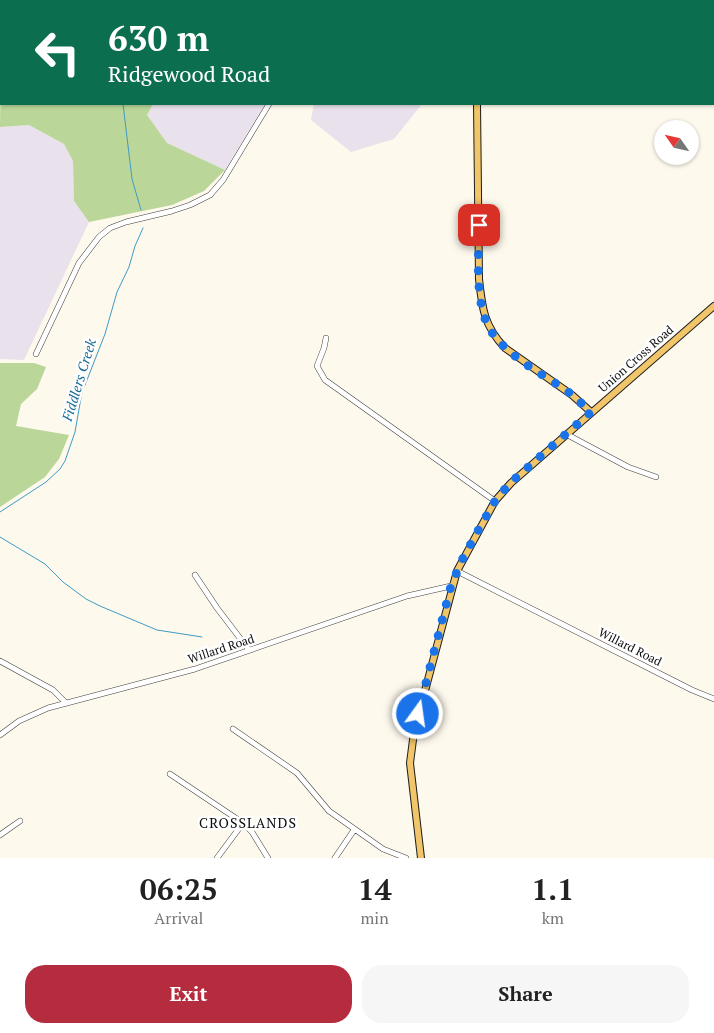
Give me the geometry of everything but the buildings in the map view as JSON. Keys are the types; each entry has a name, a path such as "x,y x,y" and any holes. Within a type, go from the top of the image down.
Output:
{"main road":[{"path":"478,105 479,279 481,299 487,323 505,348 572,395 591,412"},
{"name":"Union Cross Road","path":"421,858 410,763 414,732 451,586 457,571 495,501 510,483 714,306"}],"street":[{"path":"36,354 79,263 99,237 110,228 126,222 172,211 210,195 223,180 268,105"},
{"path":"326,338 318,366 325,380 495,501"},
{"path":"566,434 628,467 656,477"},
{"name":"Willard Road","path":"457,571 692,690 714,699"},
{"path":"195,575 249,650"},
{"name":"Willard Road","path":"0,735 19,721 65,702 195,668 407,596 451,586"},
{"path":"0,661 53,690 65,702"},
{"path":"232,729 297,773 324,807 354,830 383,849 406,858"},
{"path":"170,774 243,823 252,832 268,858"},
{"path":"0,835 20,821"},
{"path":"217,858 243,823"},
{"path":"334,858 354,830"}],"shaded area":[{"path":"152,105 264,105 225,170 167,143 147,115"},
{"path":"314,105 421,105 394,139 351,152 311,120"},
{"path":"29,125 64,144 73,161 74,201 89,222 24,360 0,359 0,127"}],"green space":[{"path":"0,105 152,105 147,115 167,143 225,170 204,191 172,205 89,222 74,201 73,161 64,144 29,125 0,127"},
{"path":"0,363 34,363 46,367 37,389 21,404 16,426 69,435 59,459 45,477 0,507"}],"waterway":[{"name":"Fiddlers Creek","path":"123,105 132,179 141,210"},
{"name":"Fiddlers Creek","path":"0,512 46,482 60,469 65,461 75,432 82,392 105,334 117,292 129,267 143,228"},
{"path":"0,537 45,564 63,582 86,599 100,606 157,630 202,637"}],"district":[{"name":"CROSSLANDS","path":"248,823"}],"route":[{"path":"418,714 451,586 462,560 480,527 495,501 510,483 591,412 572,395 505,348 492,332 487,323 481,299 479,225"}]}
